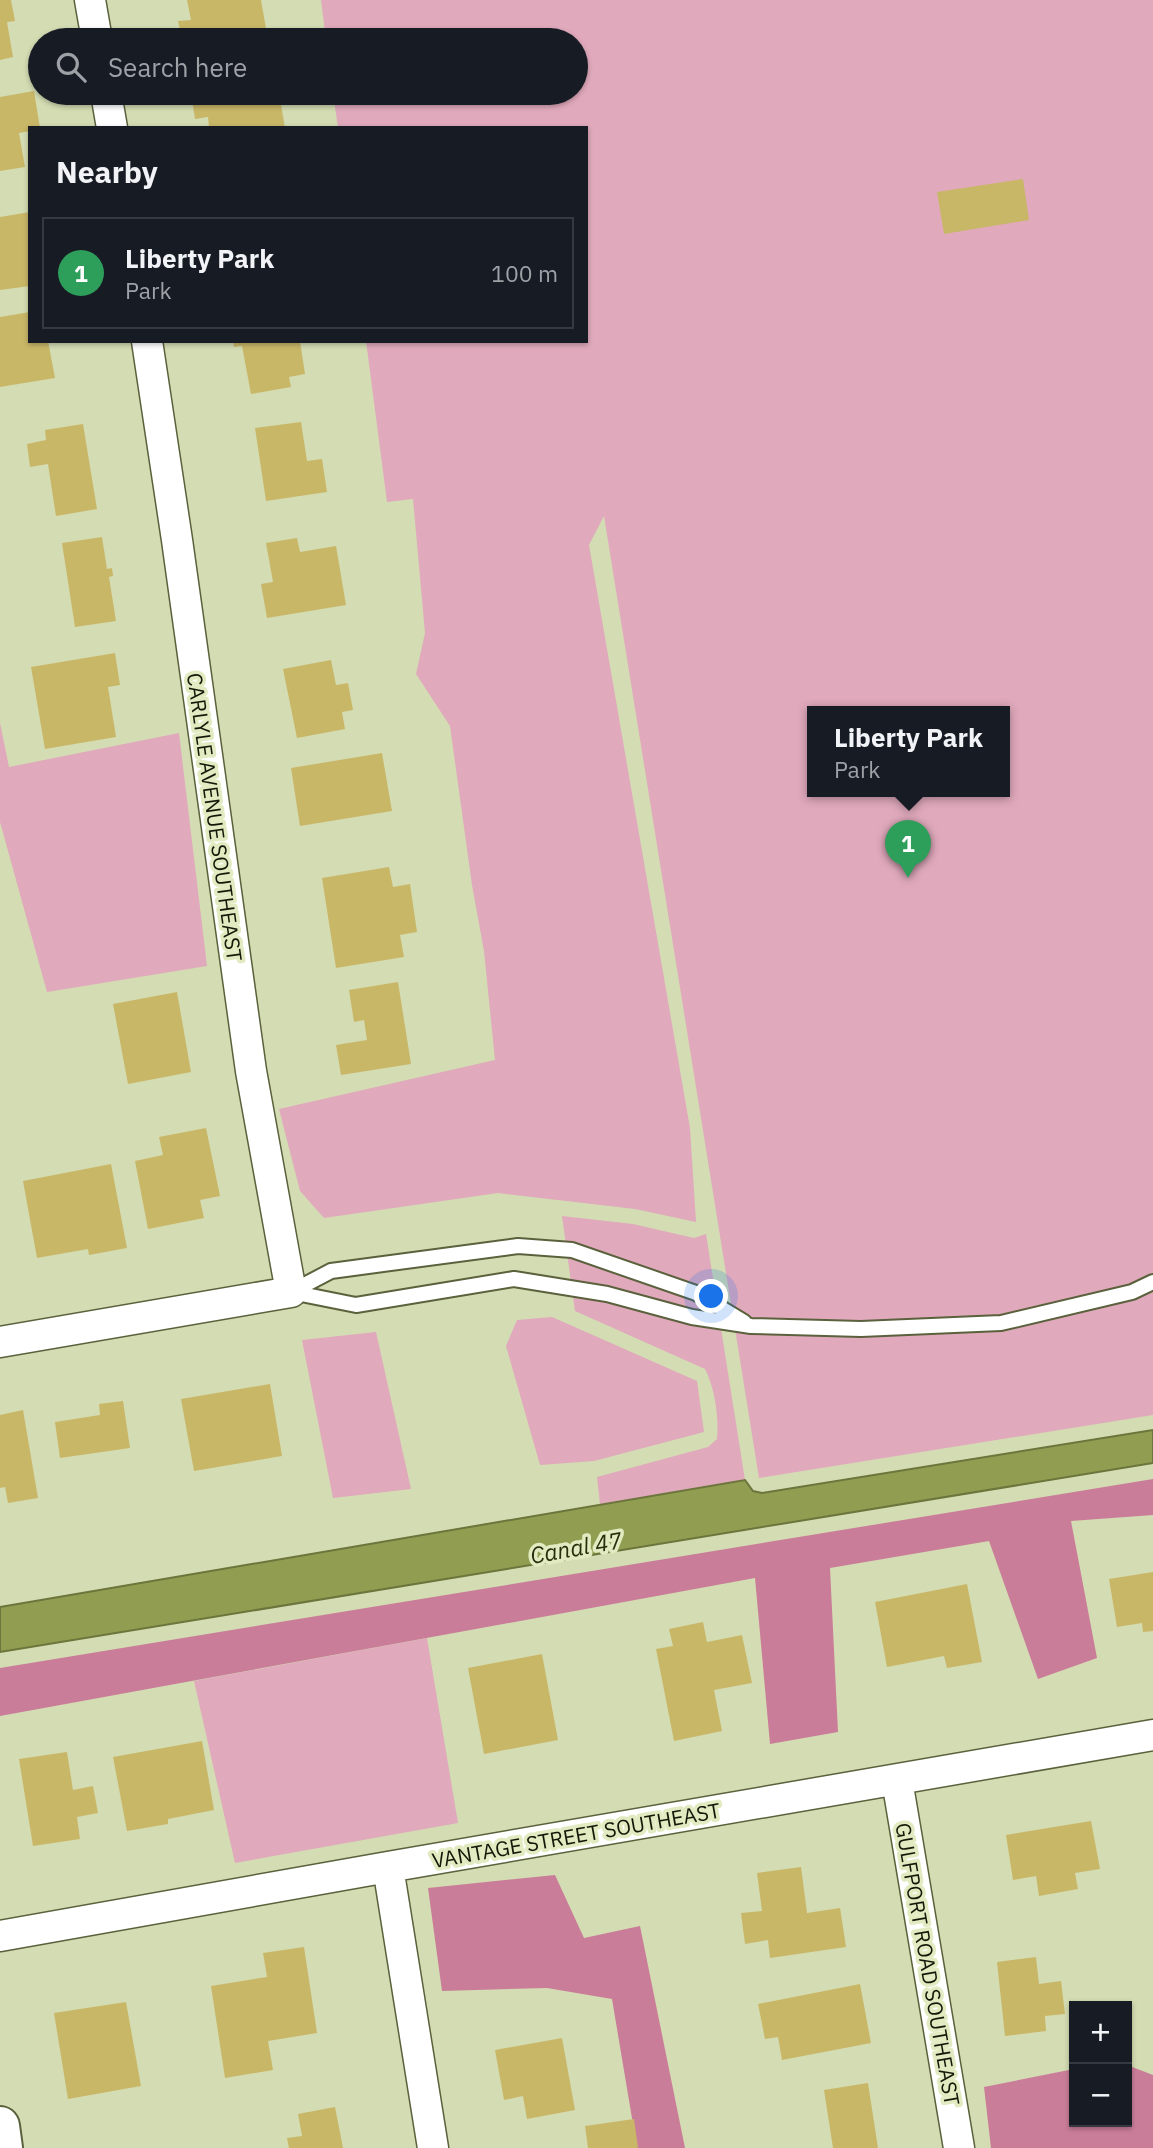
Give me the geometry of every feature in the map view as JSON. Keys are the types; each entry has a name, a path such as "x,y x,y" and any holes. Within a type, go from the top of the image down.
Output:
{"street":[{"path":"90,0 95,28"},
{"path":"108,105 112,126"},
{"name":"CARLYLE AVENUE SOUTHEAST","path":"147,343 251,1071 291,1292"},
{"path":"0,1342 291,1292"},
{"name":"VANTAGE STREET SOUTHEAST","path":"0,1936 1153,1735"},
{"name":"GULFPORT ROAD SOUTHEAST","path":"897,1780 959,2148"},
{"path":"387,1867 433,2148"},
{"path":"0,2126 4,2148"}],"lane":[{"path":"291,1292 331,1271 518,1246 572,1250 696,1293 751,1326"},
{"path":"291,1292 356,1305 514,1279 607,1294 692,1317 751,1326 861,1329 1001,1323 1132,1292 1153,1282"}],"shaded area":[{"path":"321,0 1153,0 1153,1415 759,1478 604,516 589,545 690,1128 696,1222 635,1209 498,1193 324,1218 300,1191 279,1109 495,1060 484,951 450,726 416,674 425,633 413,499 387,502 366,343 588,343 588,126 338,126 335,105 588,105 588,28 324,28"},
{"path":"0,723 9,767 179,733 207,966 47,992 0,822"},
{"path":"562,1216 633,1224 694,1238 706,1234 745,1480 600,1504 597,1477 708,1447 717,1439 716,1403 705,1369 575,1311"},
{"path":"552,1317 697,1381 704,1432 594,1461 540,1465 506,1346 517,1320"},
{"path":"376,1332 411,1489 333,1498 302,1340"},
{"path":"1153,1479 1153,1515 1071,1521 1097,1658 1038,1679 989,1541 830,1568 838,1732 770,1744 755,1578 0,1716 0,1668"},
{"path":"427,1638 458,1823 235,1863 194,1681"},
{"path":"555,1875 584,1938 640,1926 685,2148 637,2148 612,1999 547,1988 442,1991 428,1888"},
{"path":"1132,2067 1153,2075 1153,2148 991,2148 984,2087 1069,2070 1069,2127 1132,2127"}],"water":[{"name":"Canal 47","path":"1153,1430 1153,1463 0,1652 0,1607 745,1480 753,1491 762,1493"}],"building":[{"path":"0,0 11,0 15,21 7,22 13,57 0,60"},
{"path":"187,0 261,0 266,28 179,28 178,21 191,20"},
{"path":"28,92 28,105 36,105 40,126 28,126 28,131 19,133 25,167 0,171 0,97"},
{"path":"193,105 281,105 285,126 209,126 208,117 195,119"},
{"path":"1023,179 1029,220 944,234 937,192"},
{"path":"28,212 28,286 0,290 0,217"},
{"path":"28,312 28,343 48,343 55,378 0,387 0,317"},
{"path":"233,343 300,343 305,374 289,377 291,387 251,394 242,346 234,347"},
{"path":"301,422 307,461 322,459 327,492 266,501 255,428"},
{"path":"83,424 97,509 56,516 48,464 30,467 27,444 46,440 45,430"},
{"path":"102,537 107,569 112,568 113,576 109,577 116,621 75,627 62,543"},
{"path":"297,538 300,552 336,546 346,605 267,618 261,584 273,582 266,543"},
{"path":"115,653 120,685 108,687 116,737 45,749 31,667"},
{"path":"331,660 336,685 348,683 353,710 342,712 345,729 297,738 283,669"},
{"path":"382,753 392,811 300,826 291,768"},
{"path":"389,867 393,887 410,884 417,932 400,935 404,957 336,968 322,878"},
{"path":"398,982 411,1064 341,1075 336,1045 367,1040 364,1020 354,1022 349,990"},
{"path":"177,992 191,1072 128,1084 113,1004"},
{"path":"206,1128 220,1196 200,1200 204,1218 148,1229 135,1161 163,1155 159,1137"},
{"path":"111,1164 127,1248 89,1255 88,1249 37,1258 23,1181"},
{"path":"270,1384 282,1456 194,1471 181,1399"},
{"path":"123,1401 130,1448 60,1458 55,1422 100,1415 99,1404"},
{"path":"23,1410 38,1498 8,1503 5,1487 0,1488 0,1415"},
{"path":"1153,1572 1153,1631 1143,1632 1142,1623 1117,1627 1109,1579"},
{"path":"967,1584 982,1662 947,1668 944,1656 887,1667 875,1602"},
{"path":"703,1622 707,1642 742,1635 752,1683 714,1690 722,1731 674,1741 656,1649 673,1646 669,1629"},
{"path":"542,1654 558,1740 484,1754 468,1668"},
{"path":"202,1741 214,1810 168,1819 168,1824 127,1831 113,1757"},
{"path":"67,1752 73,1790 93,1786 98,1813 77,1817 80,1839 33,1846 19,1759"},
{"path":"1091,1821 1100,1869 1075,1873 1078,1889 1039,1896 1036,1876 1013,1880 1006,1835"},
{"path":"801,1867 807,1913 840,1908 846,1947 770,1958 768,1940 745,1944 741,1913 762,1911 757,1873"},
{"path":"304,1947 317,2033 268,2041 273,2070 225,2078 211,1986 267,1977 263,1953"},
{"path":"1036,1957 1039,1984 1061,1981 1065,2014 1045,2016 1046,2031 1005,2036 997,1962"},
{"path":"860,1984 871,2043 782,2060 778,2037 765,2039 758,2004"},
{"path":"126,2002 141,2086 68,2099 54,2013"},
{"path":"562,2038 575,2110 527,2119 523,2096 504,2100 495,2050"},
{"path":"868,2083 878,2148 833,2148 824,2090"},
{"path":"335,2107 343,2148 289,2148 287,2138 302,2136 298,2114"},
{"path":"634,2119 638,2148 588,2148 585,2126"}],"place":[{"name":"Liberty Park","path":"908,878"}]}
